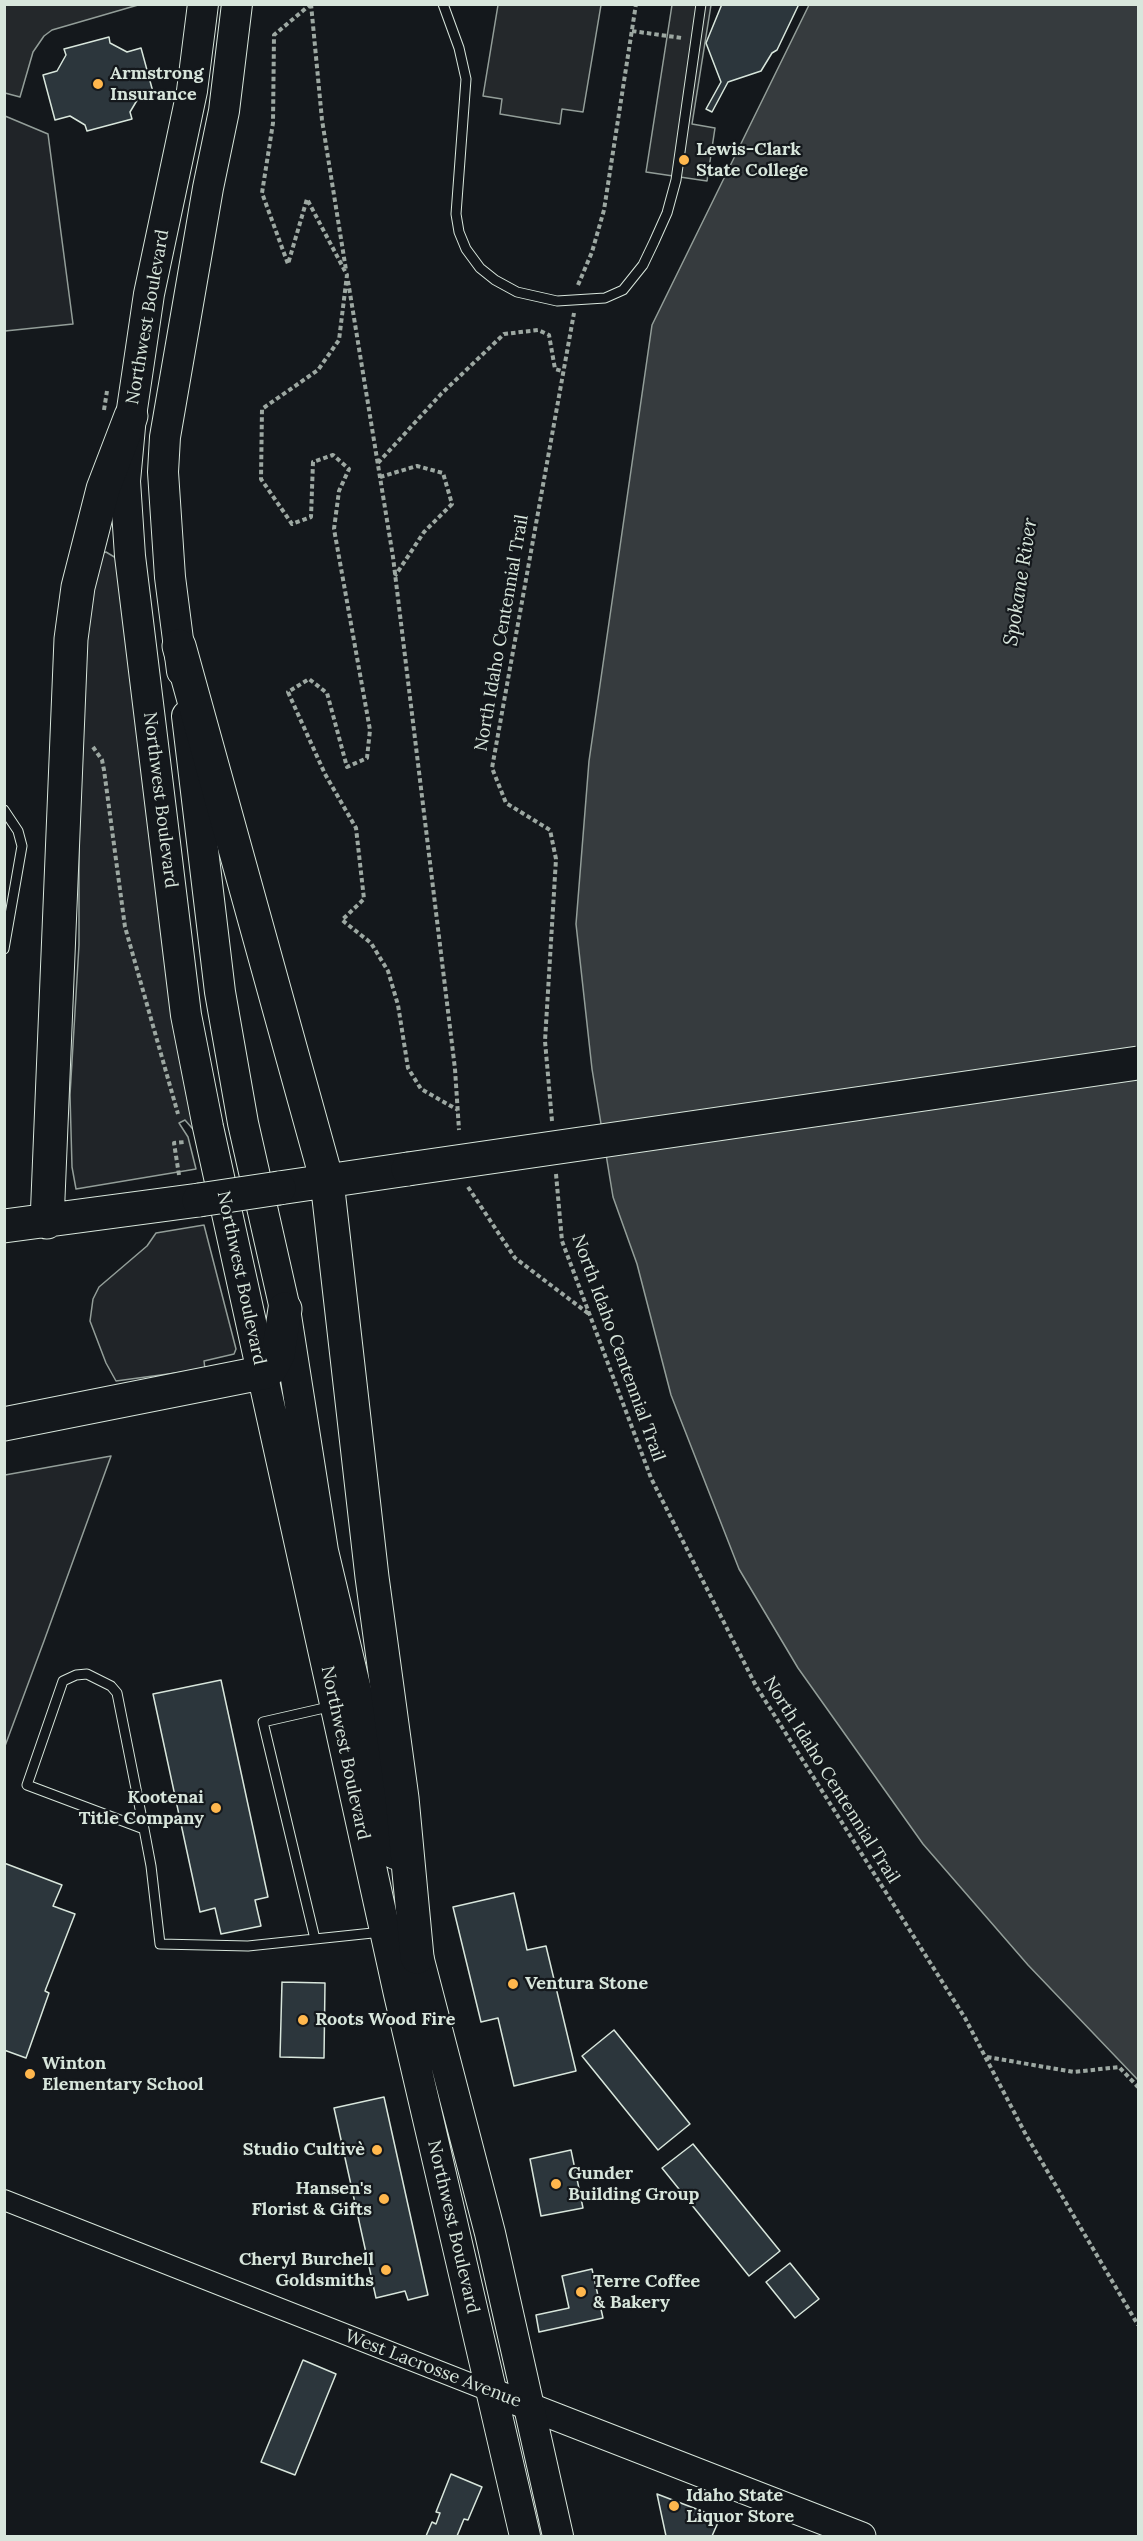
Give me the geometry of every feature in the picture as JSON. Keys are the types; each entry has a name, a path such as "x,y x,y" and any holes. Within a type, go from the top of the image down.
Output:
{"highway":[{"path":"47,1222 71,639 78,587 103,489 131,416"},
{"path":"179,646 327,1181 372,1576 402,1798 417,1957"},
{"path":"4,1226 47,1222 189,1188 279,1188 1138,1063"},
{"path":"4,1424 262,1373 271,1368 278,1355 285,1309"}],"main road":[{"name":"Northwest Boulevard","path":"203,4 192,91 149,294 131,416 125,481 130,556 186,1015 385,1932 525,2536"},
{"name":"Northwest Boulevard","path":"237,4 225,111 206,199 165,437 163,472 179,646 220,992 243,1123 285,1309 323,1551 380,1783 417,1957 490,2234 558,2536"}],"street":[{"name":"West Lacrosse Avenue","path":"4,2200 862,2536"}],"lane":[{"path":"443,4 459,48 466,79 456,214 466,249 480,268 517,292 538,299 576,301 605,298 623,290 643,266 654,242 676,180 701,4"},
{"path":"4,810 18,831 22,846 4,949"},
{"path":"144,1829 27,1785 63,1681 76,1674 87,1674 111,1686 117,1693 144,1829 160,1944 248,1946 385,1932"},
{"path":"315,1939 263,1722 335,1706"}],"path":[{"path":"311,4 322,120 395,576 459,1131"},
{"path":"311,4 273,35 273,123 262,193 288,264 307,199 347,275 339,340 318,370 262,409 261,479 292,524 311,517 313,462 333,455 349,470 339,492 334,529 370,730 367,759 347,767 327,693 309,679 288,693 325,774 356,828 364,899 342,920 371,943 388,971 398,1005 408,1068 421,1089 458,1110"},
{"name":"North Idaho Centennial Trail","path":"553,1131 545,1041 556,859 550,830 506,803 492,768 577,287 592,252 604,210 636,4"},
{"path":"632,31 663,35"},
{"path":"378,463 441,394 504,334 538,330 549,335 555,369 562,371"},
{"path":"380,477 417,466 443,473 452,504 424,532 395,576"},
{"path":"189,1188 174,1143 195,1140"},
{"name":"North Idaho Centennial Trail","path":"556,1164 562,1241 651,1478 756,1686 964,2018 1026,2135 1138,2325"},
{"path":"467,1184 471,1195 515,1258 590,1315"},
{"path":"986,2057 1074,2072 1119,2067 1138,2086"}],"shaded area":[{"path":"4,5 138,5 52,30 44,36 33,52 20,97 5,93"},
{"path":"498,5 601,5 583,112 562,109 560,124 500,114 502,99 483,96"},
{"path":"672,5 711,5 692,124 715,128 707,181 646,172"},
{"path":"5,116 48,134 73,324 5,331"},
{"path":"106,552 116,558 198,1135 185,1120 179,1123 188,1137 196,1169 76,1189 72,1167 70,1095 79,945 79,762 91,586 102,553"},
{"path":"204,1225 236,1349 234,1354 204,1361 205,1369 116,1381 106,1363 90,1321 93,1299 99,1287 147,1246 156,1233"},
{"path":"111,1456 44,1641 5,1746 5,1475"}],"water":[{"name":"Spokane River","path":"809,5 1138,5 1138,2080 1028,1965 923,1844 798,1668 739,1569 671,1395 637,1264 613,1197 592,1069 576,924 589,761 652,325"}],"building":[{"path":"722,4 799,4 777,50 772,53 761,71 728,82 712,112 706,109 721,82 706,43"},
{"name":"Armstrong Insurance","path":"109,37 110,43 127,52 141,48 153,92 139,97 130,112 132,119 87,131 85,125 70,116 55,120 43,75 57,71 66,55 64,49"},
{"path":"221,1680 268,1897 255,1900 261,1926 221,1934 215,1908 200,1912 153,1694"},
{"path":"4,1863 62,1885 53,1906 75,1914 45,1991 49,1993 26,2058 4,2050"},
{"name":"Ventura Stone","path":"514,1893 527,1950 546,1946 576,2071 514,2086 498,2018 481,2022 453,1907"},
{"name":"Roots Wood Fire","path":"282,1982 325,1983 324,2058 280,2057"},
{"path":"614,2030 690,2124 658,2150 582,2056"},
{"path":"384,2097 428,2295 408,2300 405,2291 376,2298 334,2108"},
{"path":"693,2144 780,2251 749,2276 662,2168"},
{"name":"Gunder Building Group","path":"571,2150 583,2208 541,2216 530,2159"},
{"path":"790,2263 819,2299 795,2318 766,2282"},
{"name":"Terre Coffee & Bakery","path":"592,2269 603,2318 539,2332 536,2315 569,2308 562,2276"},
{"path":"303,2360 336,2374 295,2475 261,2462"},
{"path":"451,2474 482,2487 468,2520 464,2519 457,2536 426,2536 432,2522 436,2524 440,2513 436,2512"},
{"name":"Idaho State Liquor Store","path":"657,2494 720,2518 712,2536 666,2536"}],"place":[{"name":"Armstrong Insurance","path":"98,84"},
{"name":"Lewis-Clark State College","path":"684,160"},
{"name":"Kootenai Title Company","path":"216,1808"},
{"name":"Ventura Stone","path":"513,1984"},
{"name":"Roots Wood Fire","path":"303,2020"},
{"name":"Winton Elementary School","path":"30,2074"},
{"name":"Studio Cultivè","path":"377,2150"},
{"name":"Gunder Building Group","path":"556,2184"},
{"name":"Hansen's Florist & Gifts","path":"384,2199"},
{"name":"Cheryl Burchell Goldsmiths","path":"386,2270"},
{"name":"Terre Coffee & Bakery","path":"581,2292"},
{"name":"Idaho State Liquor Store","path":"674,2506"}]}
